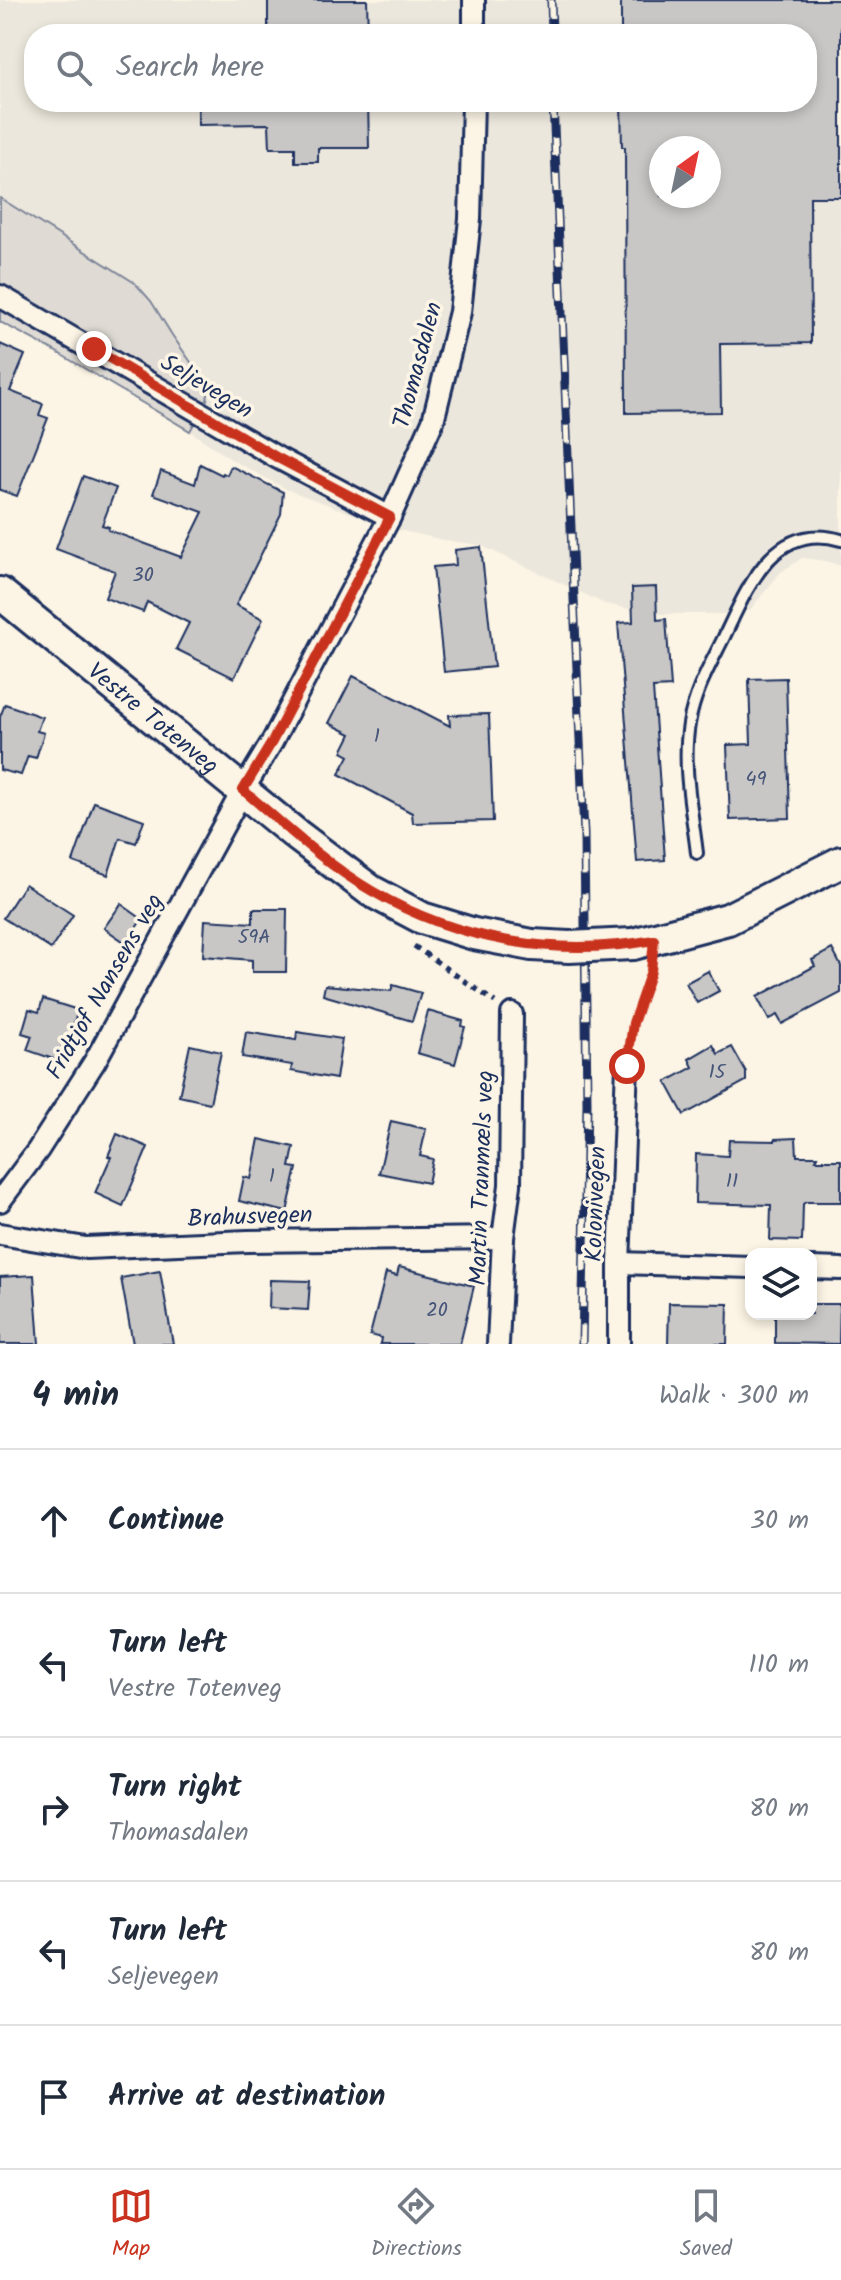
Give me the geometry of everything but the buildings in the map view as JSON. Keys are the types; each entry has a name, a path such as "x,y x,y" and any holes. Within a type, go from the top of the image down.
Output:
{"main road":[{"name":"Vestre Totenveg","path":"0,593 337,868 422,918 474,934 532,945 569,947 644,942 728,919 801,885 841,862"}],"street":[{"path":"474,0 474,24"},
{"name":"Thomasdalen","path":"243,790 272,742 390,517 433,421 460,312 470,219 473,112"},
{"name":"Seljevegen","path":"0,296 278,458 390,517"},
{"name":"Fridtjof Nansens veg","path":"0,1201 38,1150 95,1061 243,790"},
{"name":"Martin Tranmæls veg","path":"498,1344 503,1238 510,1185 512,1014"},
{"name":"Kolonivegen","path":"619,1344 627,1066"},
{"name":"Brahusvegen","path":"0,1234 86,1248 237,1241 503,1238"},
{"path":"619,1263 745,1267"},
{"path":"817,1268 841,1269"}],"lane":[{"path":"697,853 686,759 696,695 755,574 795,540 809,535 841,540"}],"path":[{"path":"627,1066 633,1023 651,971 644,942"}],"shaded area":[{"path":"0,0 841,0 841,566 802,558 781,572 750,610 725,614 654,614 605,604 480,545 394,529 288,490 232,460 190,431 207,400 203,377 151,301 135,283 0,198"},
{"path":"0,198 135,283 151,301 209,388 207,400 190,431 0,322"}],"railway":[{"path":"551,0 552,24"},
{"path":"553,112 584,835 587,1104 582,1344"}],"route":[{"path":"94,349 278,458 390,517 272,742 243,790 337,868 371,891 422,918 474,934 532,945 604,947 654,940 651,971 633,1023 627,1066"}]}
